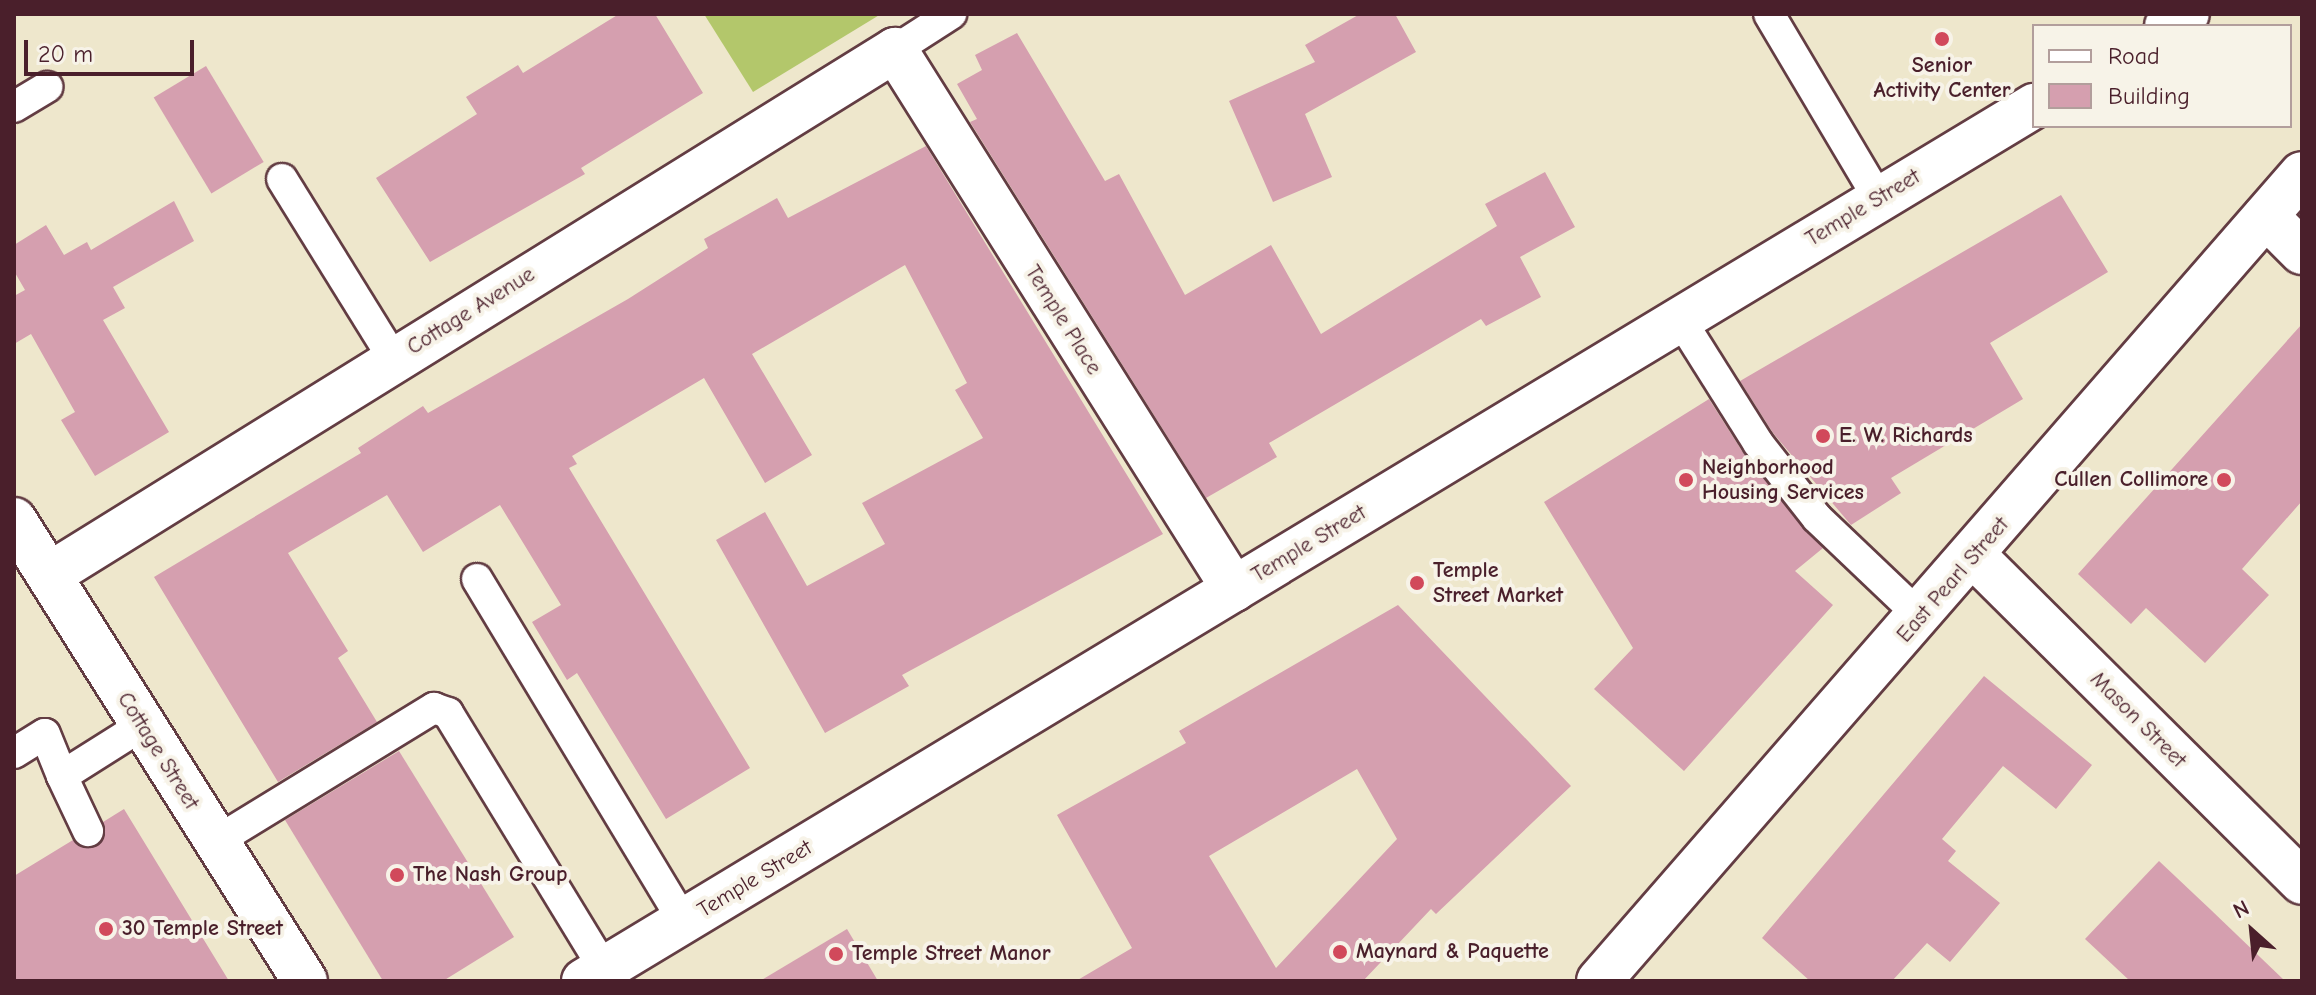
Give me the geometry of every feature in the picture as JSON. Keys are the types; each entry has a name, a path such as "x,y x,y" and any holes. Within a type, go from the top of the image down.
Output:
{"street":[{"name":"Cottage Avenue","path":"49,575 393,358 895,50"},
{"name":"Temple Place","path":"895,50 1234,589"},
{"name":"Temple Street","path":"594,975 2032,107"},
{"name":"East Pearl Street","path":"1599,981 1975,557 2302,174"},
{"path":"2266,216 2302,252"},
{"name":"Cottage Street","path":"14,520 141,726 305,981"},
{"name":"Mason Street","path":"1975,557 2302,882"}],"lane":[{"path":"895,50 951,14"},
{"path":"1769,14 1879,199"},
{"path":"14,107 47,87"},
{"path":"282,179 393,358"},
{"path":"1680,319 1768,457 1817,518 1921,617"},
{"path":"477,579 684,922"},
{"path":"215,842 434,708 448,713 594,975"},
{"path":"62,776 141,726"},
{"path":"14,753 45,734 88,831"}],"green space":[{"path":"704,14 881,14 753,92"}],"building":[{"path":"619,14 655,14 703,93 581,168 585,174 430,262 376,178 477,114 466,97 518,65 523,73"},
{"path":"1360,14 1395,14 1416,52 1305,114 1332,177 1273,202 1229,101 1315,62 1305,45"},
{"path":"1017,33 1105,181 1119,174 1185,295 1271,245 1321,334 1497,226 1485,204 1545,172 1575,227 1520,257 1541,297 1486,326 1481,319 1269,443 1277,457 1206,498 970,122 977,119 957,84 982,70 975,55"},
{"path":"206,66 264,162 211,193 154,97"},
{"path":"926,146 1163,534 902,675 909,686 825,733 716,540 765,512 807,586 885,544 862,503 983,438 955,390 967,383 905,265 752,354 812,455 765,483 704,378 572,456 577,464 569,468 750,768 666,819 577,673 567,680 532,622 561,605 500,505 423,552 387,495 288,553 348,651 338,658 377,722 278,782 154,577 361,453 358,448 423,406 428,413 628,299 708,248 704,239 777,198 788,218"},
{"path":"2061,195 2108,272 1990,343 2023,399 1891,478 1901,493 1851,525 1773,433 1740,381"},
{"path":"174,201 194,241 113,287 125,308 103,320 169,432 95,476 61,420 75,412 31,334 14,344 14,296 25,290 14,271 14,245 46,225 64,255 87,242 91,250"},
{"path":"2302,324 2302,501 2242,569 2269,595 2205,663 2146,608 2131,624 2078,574"},
{"path":"1709,399 1744,454 1823,548 1795,571 1833,605 1684,771 1594,689 1633,648 1544,502"},
{"path":"1398,605 1571,786 1436,914 1431,909 1363,981 1076,981 1132,948 1057,815 1186,743 1179,731","holes":["1357,769 1397,839 1276,968 1209,856"]},
{"path":"1984,676 2092,765 2056,809 2003,766 1942,839 1956,851 1948,861 2000,903 1950,962 1927,943 1892,981 1810,981 1762,938"},
{"name":"The Nash Group","path":"399,751 514,937 443,981 383,981 285,820"},
{"name":"30 Temple Street","path":"124,809 229,981 14,981 14,876 73,840 96,847 103,822"},
{"path":"2159,861 2285,981 2130,981 2085,939"},
{"name":"Temple Street Manor","path":"847,929 878,981 760,981"}],"place":[{"name":"Senior Activity Center","path":"1942,39"},
{"name":"E. W. Richards","path":"1823,436"},
{"name":"Neighborhood Housing Services","path":"1686,480"},
{"name":"Cullen Collimore","path":"2224,480"},
{"name":"Temple Street Market","path":"1417,583"},
{"name":"The Nash Group","path":"397,875"},
{"name":"30 Temple Street","path":"106,929"},
{"name":"Maynard & Paquette","path":"1340,952"},
{"name":"Temple Street Manor","path":"836,954"}]}
